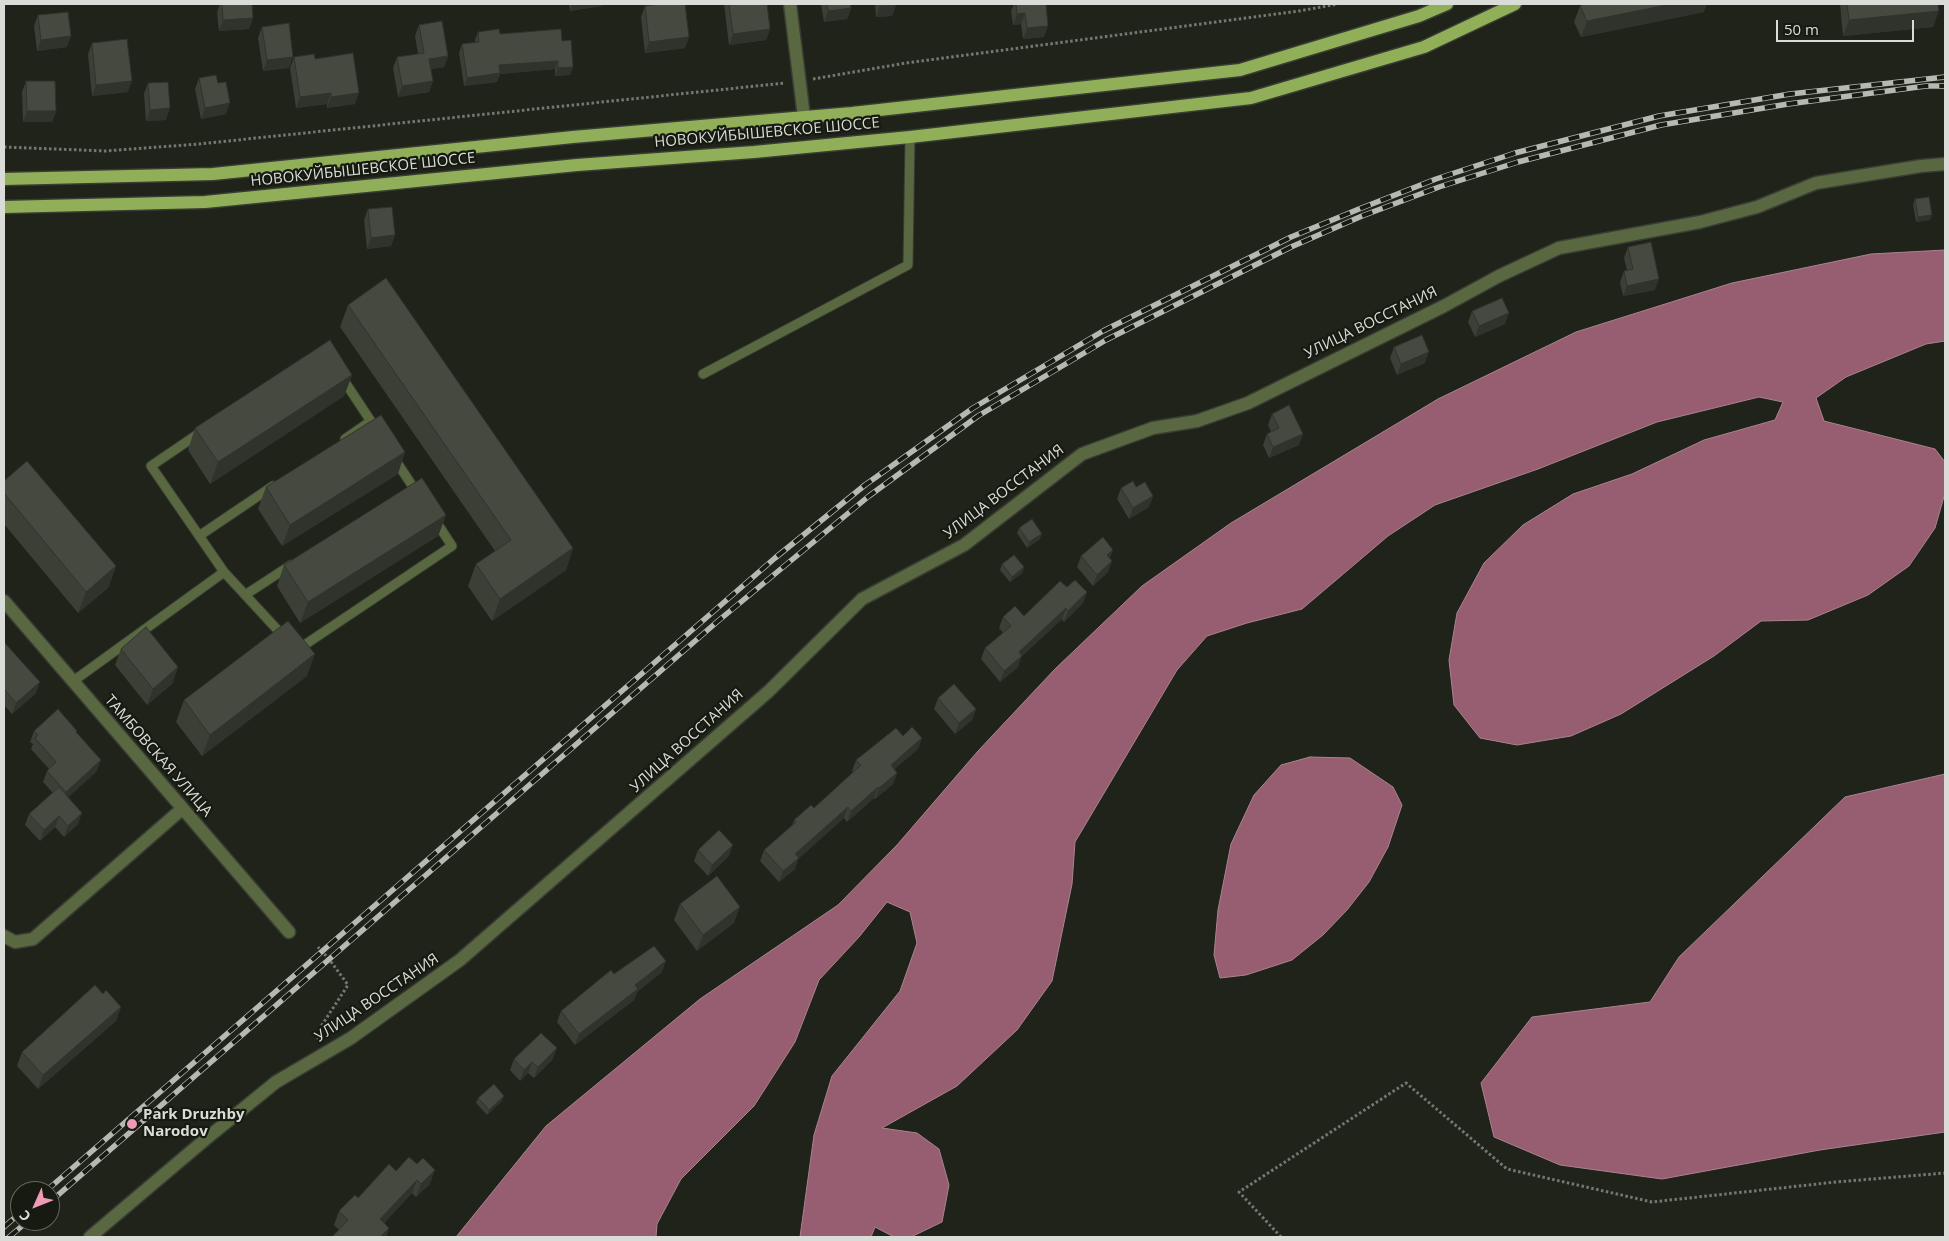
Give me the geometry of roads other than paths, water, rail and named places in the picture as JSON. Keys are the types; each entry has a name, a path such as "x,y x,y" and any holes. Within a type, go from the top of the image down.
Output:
{"main road":[{"name":"НОВОКУЙБЫШЕВСКОЕ ШОССЕ","path":"4,179 213,174 574,137 862,112 1240,70 1419,16 1447,4"},
{"name":"НОВОКУЙБЫШЕВСКОЕ ШОССЕ","path":"4,207 205,202 577,165 754,152 910,137 1251,98 1424,47 1515,4"}],"street":[{"path":"790,4 804,116"},
{"name":"УЛИЦА ВОССТАНИЯ","path":"90,1237 276,1082 352,1038 460,960 769,691 862,598 964,545 1082,454 1153,428 1197,421 1248,403 1444,306 1499,276 1559,248 1700,222 1757,207 1816,183 1921,166 1945,164"},
{"name":"ТАМБОВСКАЯ УЛИЦА","path":"4,601 288,932"},
{"path":"4,936 15,942 33,939 182,809"}],"lane":[{"path":"703,374 908,265 910,137"},
{"path":"334,365 381,438"},
{"path":"338,443 371,421"},
{"path":"208,427 150,466 224,572 296,651 452,546 425,505 409,489 392,454"},
{"path":"199,536 281,481"},
{"path":"245,595 301,559"},
{"path":"72,682 224,572"}],"railway":[{"path":"58,1181 775,558 865,485 973,408 1103,331 1291,237 1436,179 1515,153 1659,116 1790,94 1945,77"},
{"path":"60,1193 718,621 869,496 978,416 1106,340 1291,247 1362,216 1439,187 1518,162 1661,125 1788,104 1926,86 1945,86"},
{"path":"4,1227 10,1222"},
{"path":"9,1237 16,1231"}],"place":[{"name":"Park Druzhby Narodov","path":"132,1124"}]}
